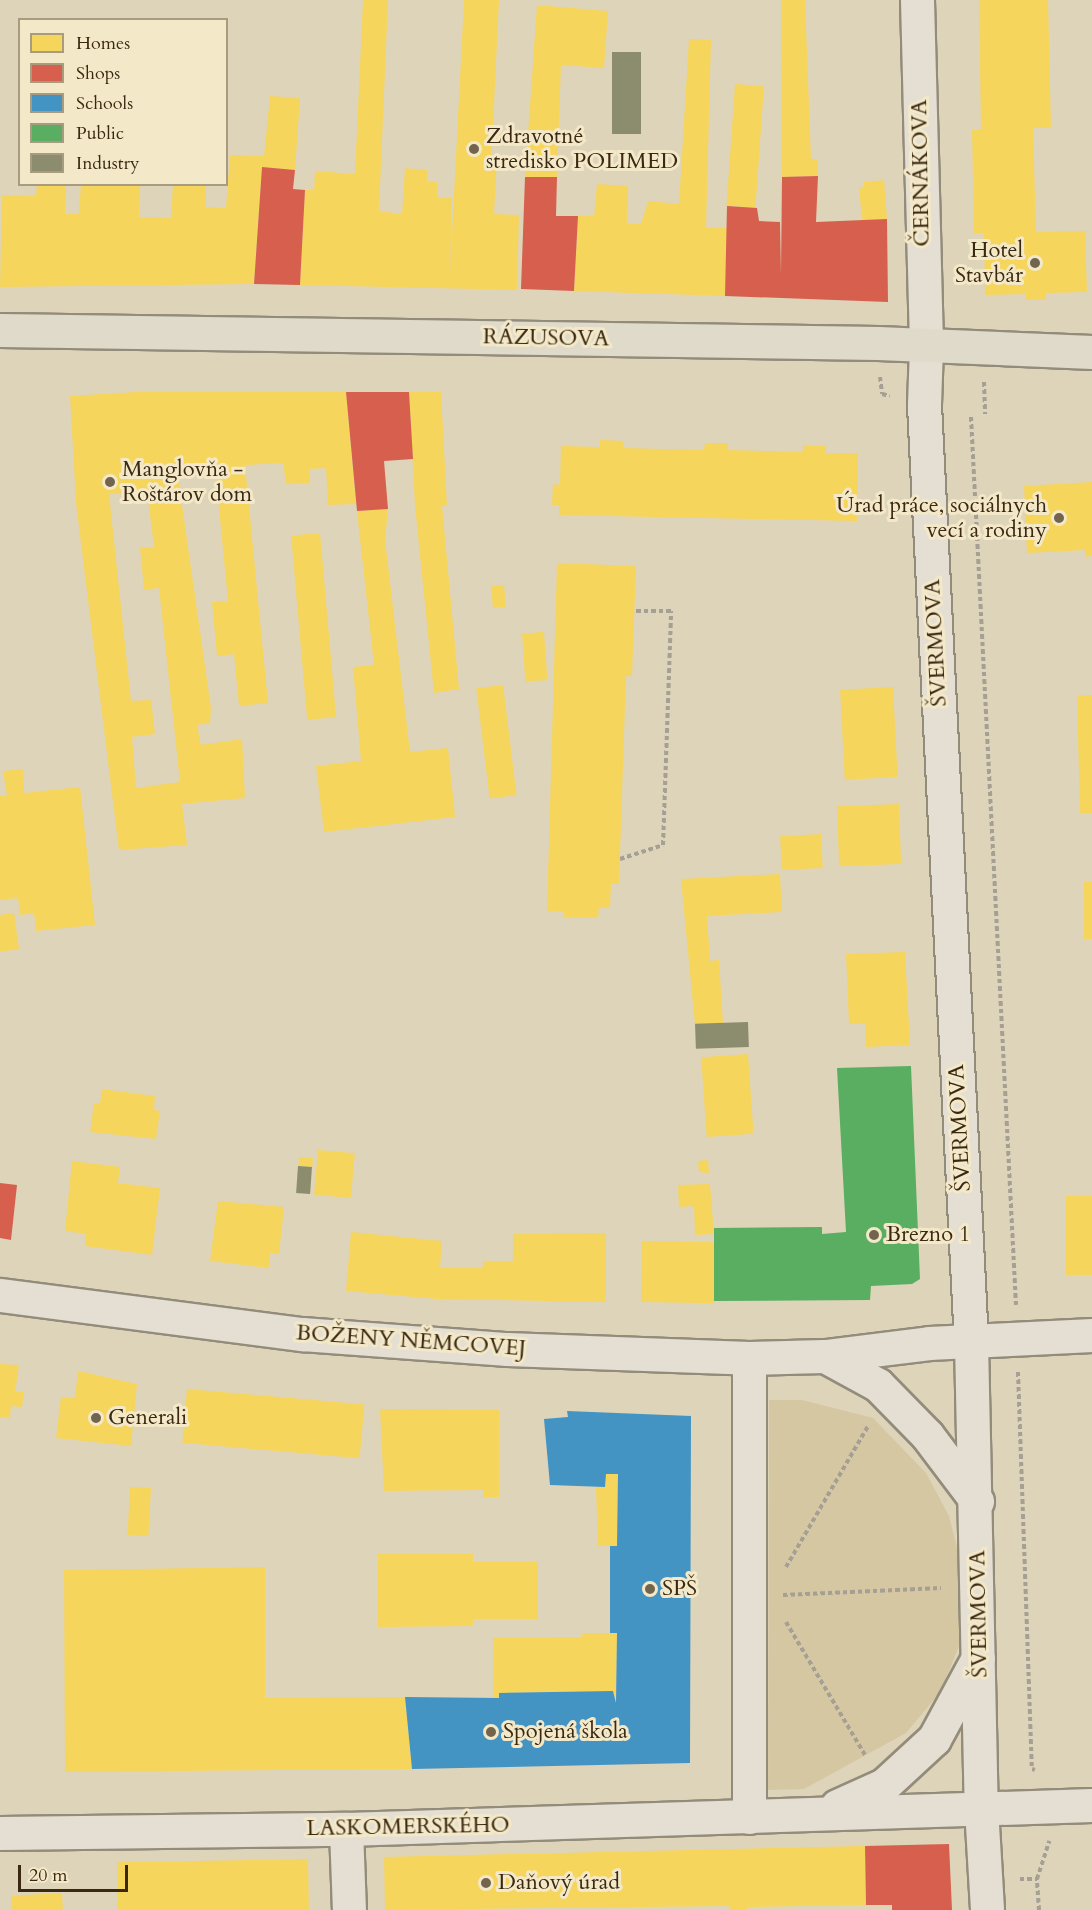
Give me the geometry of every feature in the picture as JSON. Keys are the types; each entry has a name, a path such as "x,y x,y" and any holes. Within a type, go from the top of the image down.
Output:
{"main road":[{"name":"RÁZUSOVA","path":"0,330 1092,352"}],"street":[{"name":"ČERNÁKOVA","path":"917,0 926,347"},
{"name":"ŠVERMOVA","path":"926,347 924,417 971,1342 977,1501 981,1808 987,1910"},
{"name":"BOŽENY NĚMCOVEJ","path":"0,1295 302,1334 507,1349 749,1358 825,1356 929,1343 1092,1335"},
{"path":"825,1356 878,1385 927,1435 977,1501"},
{"path":"749,1358 759,1594 749,1817"},
{"name":"LASKOMERSKÉHO","path":"800,1816 884,1785 934,1739 979,1655"},
{"name":"LASKOMERSKÉHO","path":"0,1833 346,1829 1092,1805"},
{"path":"346,1829 349,1910"}],"path":[{"path":"880,377 882,394"},
{"path":"985,397 985,414"},
{"path":"971,417 1016,1269 1032,1768 1045,1776 1050,1835 1037,1879 1039,1910"},
{"path":"620,860 663,845 671,611 634,611"},
{"path":"1006,1270 1016,1269"},
{"path":"759,1594 873,1418"},
{"path":"759,1594 951,1587"},
{"path":"759,1594 869,1761"}],"shaded area":[{"path":"769,1400 802,1400 873,1418 926,1473 949,1516 962,1567 961,1641 941,1691 906,1733 804,1789 768,1790"}],"building: Homes":[{"path":"363,0 388,0 379,211 402,214 405,168 427,170 427,182 437,182 437,197 452,198 450,273 464,0 499,0 493,126 499,127 497,140 492,139 491,158 497,158 494,214 519,215 517,290 300,285 305,190 314,190 315,171 355,174"},
{"path":"781,0 805,0 811,159 818,159 818,176 782,177"},
{"path":"979,0 1048,0 1051,128 1033,128 1036,232 1085,231 1087,292 1046,293 1046,300 1025,300 1026,294 985,295 984,233 974,233 972,130 981,129"},
{"path":"537,5 608,11 604,68 561,65 557,177 525,177"},
{"path":"689,39 711,40 706,228 728,228 725,296 574,291 578,216 594,216 597,184 628,186 627,224 641,224 648,201 679,204"},
{"path":"735,84 764,86 755,208 726,206"},
{"path":"270,96 300,98 295,170 262,167 254,284 0,287 2,195 36,196 37,186 66,186 65,214 79,214 81,186 140,186 139,217 171,218 173,186 206,186 206,207 226,208 230,155 264,156"},
{"path":"884,180 887,219 862,221 859,187 864,187 864,182"},
{"path":"136,392 346,392 356,504 328,505 326,468 309,469 310,483 286,484 283,463 245,465 268,703 239,706 234,654 217,656 212,602 228,601 215,467 177,470 211,708 210,723 197,725 201,745 242,739 245,798 182,804 187,845 119,850 76,503 70,396","holes":["147,491 154,547 140,548 144,590 159,588 180,782 136,788 132,737 155,734 151,700 131,701 109,494"]},
{"path":"409,392 441,392 447,506 442,506 459,689 434,693 415,506"},
{"path":"600,440 624,441 623,448 704,450 705,443 728,443 728,450 803,452 803,445 826,446 826,453 858,453 857,521 559,515 559,505 552,505 553,484 560,485 561,446 600,447"},
{"name":"Úrad práce, sociálnych vecí a rodiny","path":"1092,482 1092,556 1085,557 1085,550 1027,553 1024,486"},
{"path":"388,509 385,540 410,752 448,748 455,817 324,832 316,766 361,761 353,667 374,665 357,511"},
{"path":"320,533 336,717 307,720 291,536"},
{"path":"557,563 636,566 632,676 626,676 619,884 611,884 610,908 599,907 598,918 564,917 564,912 547,911"},
{"path":"504,585 506,607 493,608 491,586"},
{"path":"544,632 547,680 525,681 522,634"},
{"path":"503,685 517,795 490,798 476,688"},
{"path":"893,687 898,777 845,780 840,690"},
{"path":"1092,695 1092,813 1080,813 1077,696"},
{"path":"23,769 24,793 80,787 95,925 36,931 34,913 20,915 18,898 0,900 0,796 7,795 3,771"},
{"path":"899,804 901,864 839,866 837,806"},
{"path":"821,834 823,868 782,870 780,836"},
{"path":"780,874 782,912 707,916 710,961 719,960 723,1023 695,1025 681,879"},
{"path":"1084,882 1092,882 1092,939 1084,939"},
{"path":"14,913 19,949 0,952 0,915"},
{"path":"905,952 910,1045 866,1047 865,1024 849,1024 846,954"},
{"path":"748,1054 754,1134 707,1137 701,1057"},
{"path":"102,1089 155,1096 154,1110 160,1111 156,1139 90,1132 94,1103 100,1103"},
{"path":"318,1150 355,1153 351,1198 314,1195"},
{"path":"299,1157 313,1158 312,1167 298,1166"},
{"path":"708,1160 709,1173 699,1172 698,1161"},
{"path":"72,1161 120,1167 118,1183 160,1188 152,1255 85,1246 86,1234 65,1231"},
{"path":"710,1184 714,1234 695,1235 694,1206 679,1207 678,1185"},
{"path":"1066,1196 1092,1196 1092,1275 1066,1275"},
{"path":"218,1201 284,1207 279,1254 270,1253 269,1268 210,1261"},
{"path":"351,1232 442,1241 440,1268 483,1268 483,1261 513,1261 513,1234 606,1233 606,1302 437,1299 346,1291"},
{"path":"642,1241 715,1242 714,1303 641,1302"},
{"path":"0,1364 19,1365 15,1392 24,1392 22,1407 11,1406 10,1418 0,1417"},
{"name":"Generali","path":"78,1371 137,1384 131,1446 56,1438 61,1397 75,1398"},
{"path":"187,1389 364,1405 360,1458 182,1443"},
{"path":"380,1409 499,1410 499,1497 483,1497 483,1490 384,1491"},
{"path":"606,1474 618,1474 617,1546 598,1546 596,1487 605,1487"},
{"path":"130,1487 151,1488 148,1536 127,1535"},
{"path":"378,1554 473,1554 473,1562 538,1562 538,1619 473,1619 473,1626 378,1627"},
{"path":"265,1567 265,1698 405,1697 412,1769 65,1772 64,1570"},
{"path":"582,1633 617,1633 616,1703 613,1691 499,1693 499,1698 493,1698 493,1638 582,1637"},
{"path":"865,1846 866,1905 747,1907 747,1910 729,1910 729,1906 385,1910 384,1857"},
{"path":"308,1859 309,1910 118,1910 117,1862"},
{"path":"62,1893 63,1910 12,1910 11,1896"}],"building: Shops":[{"path":"262,167 295,170 293,189 305,190 300,285 254,284"},
{"path":"818,176 816,222 887,219 888,302 725,296 727,206 757,208 759,221 780,222 781,274 782,177"},
{"path":"525,177 557,177 556,216 578,216 574,291 521,289"},
{"path":"346,392 409,392 413,459 384,461 388,509 357,511"},
{"path":"0,1183 17,1185 11,1240 0,1238"},
{"path":"949,1844 952,1910 892,1910 892,1905 866,1905 865,1846"}],"building: Schools":[{"name":"SPŠ","path":"567,1411 691,1416 690,1763 412,1769 405,1697 499,1698 499,1693 613,1691 616,1703 617,1633 610,1633 610,1546 617,1546 618,1474 606,1474 605,1487 550,1485 544,1419 568,1417"}],"building: Public":[{"path":"911,1066 920,1279 912,1284 871,1286 870,1300 714,1301 714,1228 822,1227 822,1234 846,1232 837,1068"}],"building: Industry":[{"path":"612,52 641,52 641,134 612,134"},
{"path":"748,1022 749,1047 696,1049 695,1024"},
{"path":"298,1166 312,1167 310,1194 296,1193"}],"place":[{"name":"Zdravotné stredisko POLIMED","path":"474,149"},
{"name":"Hotel Stavbár","path":"1035,263"},
{"name":"Manglovňa - Roštárov dom","path":"110,482"},
{"name":"Úrad práce, sociálnych vecí a rodiny","path":"1059,518"},
{"name":"Brezno 1","path":"874,1235"},
{"name":"Generali","path":"96,1418"},
{"name":"SPŠ","path":"650,1589"},
{"name":"Spojená škola","path":"491,1732"},
{"name":"Daňový úrad","path":"486,1883"}]}
